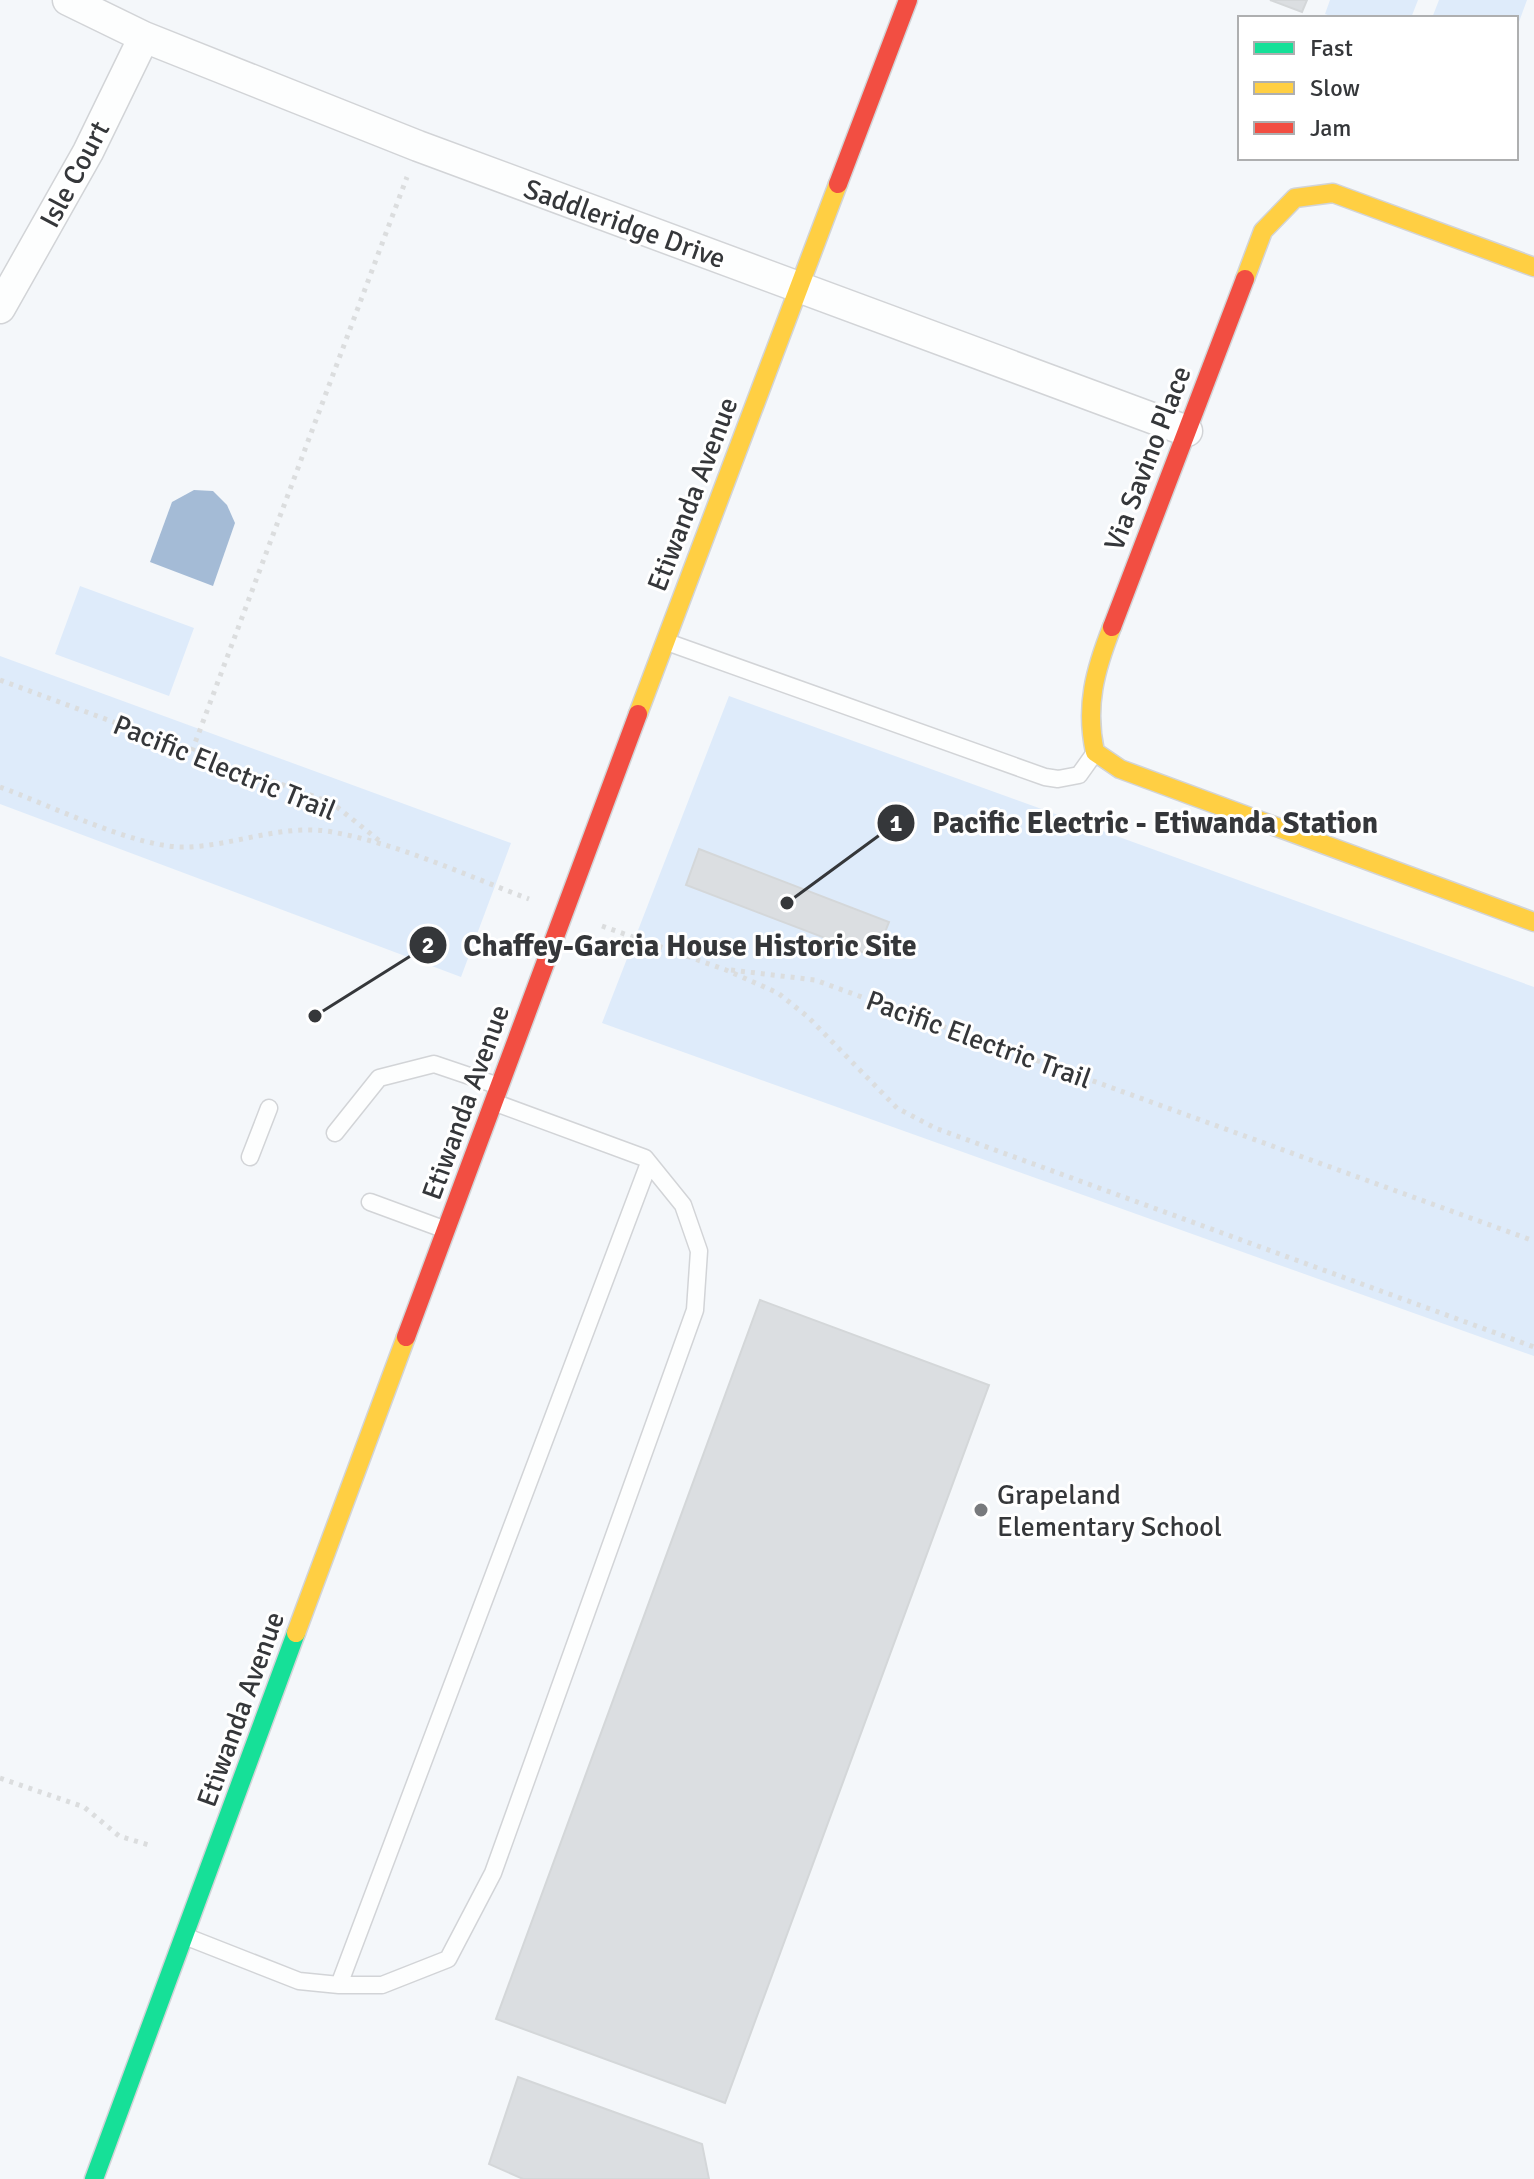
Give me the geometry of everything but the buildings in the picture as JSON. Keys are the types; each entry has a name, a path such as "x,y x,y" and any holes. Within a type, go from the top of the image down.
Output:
{"street":[{"name":"Saddleridge Drive","path":"68,0 144,37 418,146 1187,431"},
{"name":"Etiwanda Avenue","path":"94,2179 908,0"},
{"name":"Isle Court","path":"0,308 88,152 144,37"},
{"name":"Via Savino Place","path":"1095,752 1088,723 1089,692 1263,231 1295,198 1333,193 1534,267"},
{"path":"1095,752 1120,769 1534,922"}],"lane":[{"path":"666,642 731,668 1045,777 1058,779 1079,775 1095,752"},
{"path":"186,1936 299,1981 339,1985 382,1985 448,1959 493,1873 695,1310 699,1251 683,1205 645,1158 434,1064 379,1078 335,1133"},
{"path":"250,1157 269,1108"},
{"path":"339,1985 649,1163"},
{"path":"370,1202 448,1231"}],"path":[{"path":"192,751 418,146"},
{"name":"Pacific Electric Trail","path":"0,680 332,803 385,845 329,831 291,832 182,848 137,838 0,787"},
{"name":"Pacific Electric Trail","path":"1534,1241 815,980 726,970 778,993 808,1017 897,1108 935,1128 1534,1347"},
{"path":"0,1778 84,1807 119,1836 152,1846"}],"shaded area":[{"path":"1330,0 1418,0 1412,16 1325,14"},
{"path":"1439,0 1527,0 1518,25 1518,16 1433,16"},
{"path":"80,586 194,628 169,696 55,654"},
{"path":"0,656 511,843 461,977 0,804"},
{"path":"729,696 1534,987 1534,1356 602,1023"}],"water":[{"path":"194,490 213,491 227,505 235,523 213,586 150,562 172,502"}],"traffic: fast":[{"path":"94,2179 296,1633"}],"traffic: slow":[{"path":"638,714 838,184"},
{"path":"1245,279 1263,231 1295,198 1333,193 1534,267"},
{"path":"1112,627 1093,688 1091,719 1095,752 1120,769 1534,922"},
{"path":"296,1633 406,1337"}],"traffic: jam":[{"path":"838,184 908,0"},
{"path":"1112,627 1245,279"},
{"path":"406,1337 638,714"}],"place":[{"name":"Pacific Electric - Etiwanda Station","path":"787,903"},
{"name":"Chaffey-Garcia House Historic Site","path":"315,1016"},
{"name":"Grapeland Elementary School","path":"981,1510"}]}
